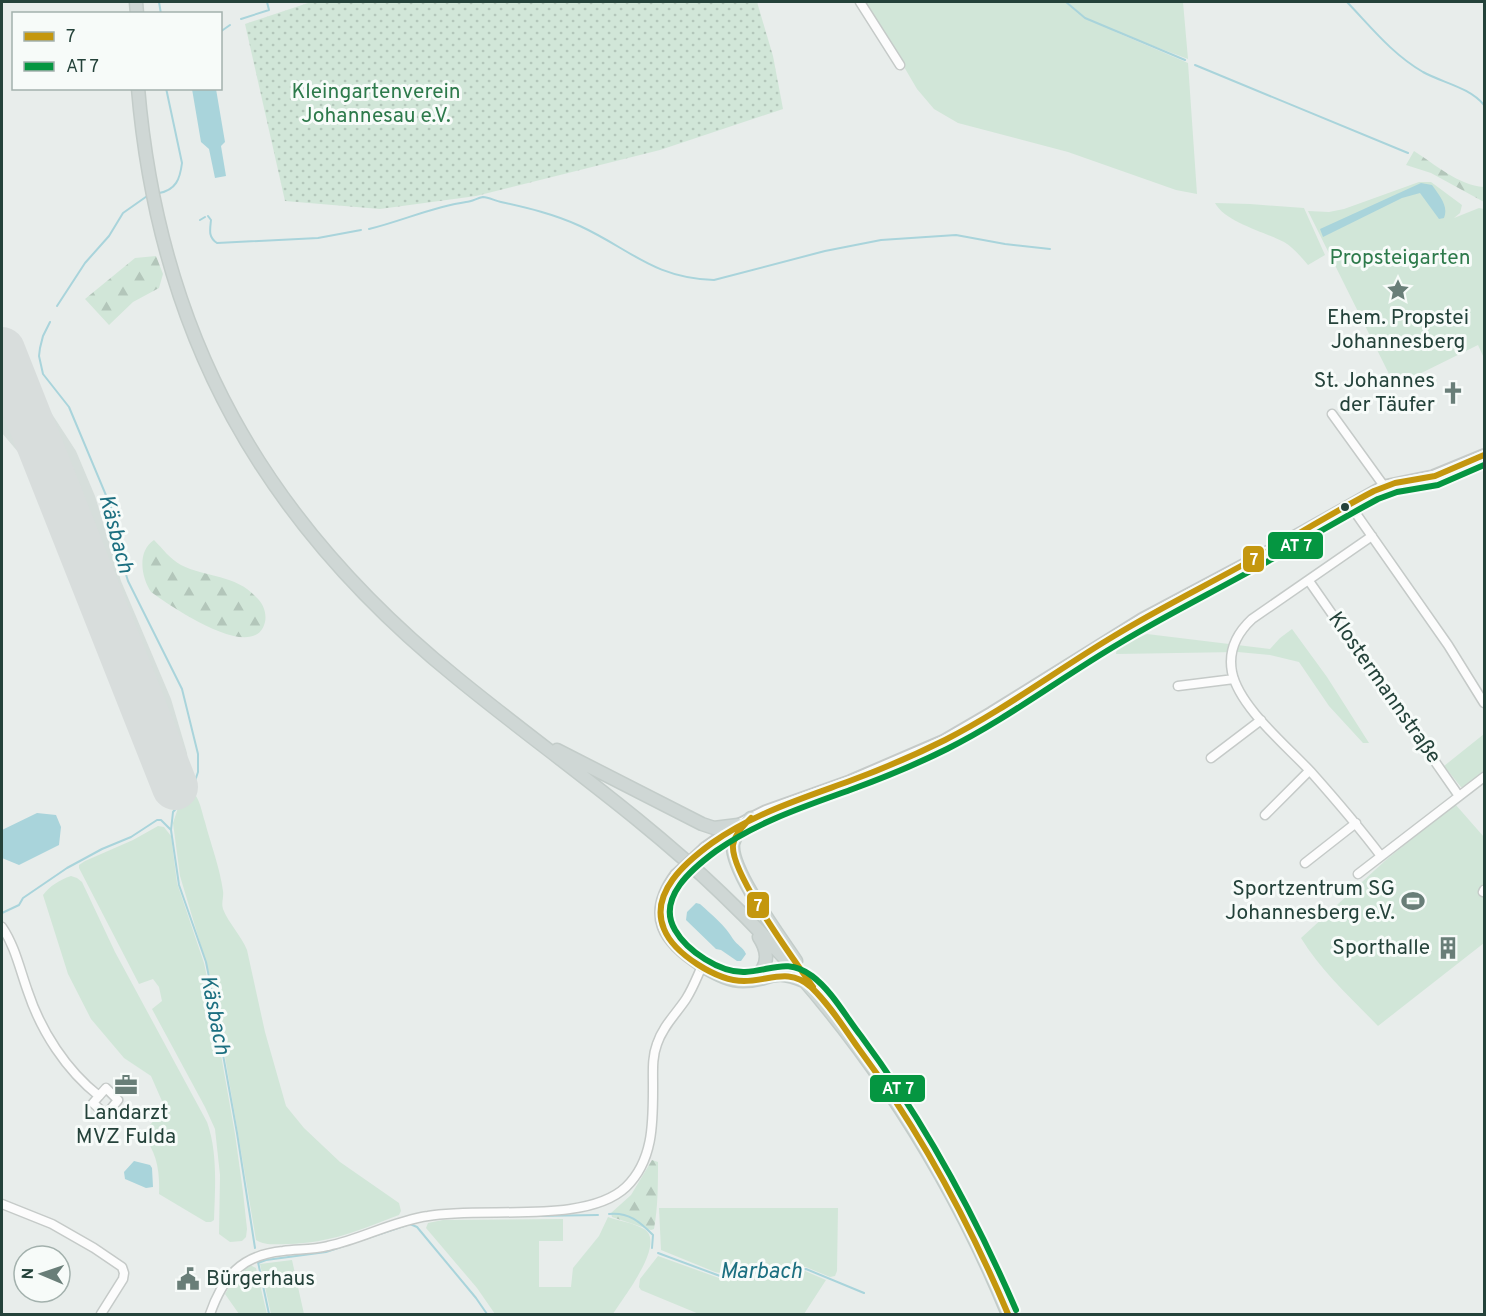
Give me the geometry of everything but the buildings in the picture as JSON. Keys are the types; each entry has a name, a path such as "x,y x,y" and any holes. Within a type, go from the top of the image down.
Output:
{"main road":[{"path":"138,90 146,159 156,215 171,271 192,332 221,396 258,461 293,512 342,570 386,615 456,677 675,851 749,920 823,1002"},
{"path":"519,727 547,744 702,824 714,828 738,825"},
{"path":"751,818 741,827 734,839 735,858 759,904 823,1002 893,1096 930,1157 975,1241 1008,1314"},
{"path":"749,920 764,944 766,955 761,972 749,981"},
{"path":"702,966 727,978 749,981 780,974 806,982"}],"street":[{"path":"860,2 900,65"},
{"path":"1332,414 1384,486"},
{"path":"210,1314 226,1279 243,1264 262,1254 327,1247 429,1215 457,1212 575,1209 603,1203 621,1192 640,1170 648,1151 653,1059 657,1042 666,1024 690,993 702,966 677,948 667,934 662,922 663,898 676,875 705,848 751,818 850,781 943,741 1142,619 1384,486 1433,476 1485,455"},
{"path":"1350,505 1448,645 1485,703"},
{"path":"1372,536 1243,627 1233,647 1232,670 1243,696 1261,720 1356,823 1381,856"},
{"name":"Klostermannstraße","path":"1309,580 1459,796"},
{"path":"1178,686 1234,679"},
{"path":"1211,758 1261,720"},
{"path":"1265,815 1309,771"},
{"path":"1358,874 1485,777"},
{"path":"1305,863 1356,823"},
{"path":"2,927 11,944 28,994 47,1033 72,1070 99,1096"},
{"path":"2,1204 52,1224 119,1264 124,1276 122,1283 101,1314"}],"shaded area":[{"path":"2,331 18,339 37,391 76,451 95,496 121,581 171,699 187,753 189,778 187,789 178,794 166,798 159,793 130,711 107,660 35,472 2,433"}],"green space":[{"name":"Kleingartenverein Johannesau e.V.","path":"311,2 757,2 773,56 783,109 660,150 476,196 380,209 285,201 245,24"},
{"path":"866,2 1183,2 1188,59 1111,30 1188,63 1197,194 1176,190 1068,152 958,123 934,109 917,89"},
{"path":"1414,151 1456,178 1484,187 1484,202 1431,173 1406,165"},
{"name":"Propsteigarten","path":"1419,182 1431,182 1462,205 1460,213 1454,218 1479,208 1484,209 1484,358 1478,345 1395,386 1308,211 1329,212 1344,209"},
{"path":"1215,203 1304,208 1325,255 1308,265 1287,244 1227,216"},
{"path":"156,256 163,274 159,288 133,302 109,325 85,299 135,258"},
{"path":"154,540 181,565 230,580 248,590 261,602 265,612 265,622 258,634 246,637 229,635 211,628 192,619 151,592 142,564 145,551"},
{"path":"1292,629 1327,677 1369,743 1363,743 1329,706 1299,662 1270,655 1238,652 1116,654 1117,647 1147,634 1270,649"},
{"path":"1484,734 1484,772 1466,788 1461,787 1444,766"},
{"path":"193,792 200,806 218,865 223,891 223,909 247,950 265,1032 286,1106 304,1128 340,1162 399,1203 401,1211 399,1215 345,1235 318,1241 272,1244 256,1240 213,986 180,876 173,823 178,808"},
{"name":"Sportzentrum SG Johannesberg e.V.","path":"1455,804 1484,837 1484,943 1378,1026 1327,973 1301,938 1387,859"},
{"path":"158,826 164,827 171,836 177,883 204,963 209,987 243,1192 247,1229 246,1237 242,1241 230,1242 219,1234 220,1175 215,1129 152,1009 162,1001 159,987 153,979 139,984 79,868 79,865 85,861 133,840"},
{"path":"71,876 82,882 115,952 207,1122 213,1146 215,1171 214,1220 211,1222 206,1222 159,1194 156,1162 142,1134 165,1108 151,1076 124,1058 91,1019 68,974 43,895 55,884"},
{"path":"652,1160 658,1162 658,1179 654,1229 651,1230 612,1217 611,1213 631,1195"},
{"path":"659,1208 838,1208 837,1271 835,1276 830,1277 806,1267 725,1274 715,1272 661,1250"},
{"path":"608,1217 640,1227 650,1236 647,1258 613,1314 495,1314 477,1288 426,1228 428,1223 443,1220 563,1219 563,1241 539,1241 539,1287 571,1287 573,1268 599,1236"},
{"path":"658,1256 719,1278 805,1271 826,1280 804,1314 699,1314 641,1290 640,1279"},
{"path":"292,1260 304,1314 271,1314 260,1264"},
{"path":"250,1265 256,1268 267,1314 239,1314 225,1294 234,1279"}],"water":[{"path":"192,90 216,90 225,142 221,146 226,176 215,178 209,149 201,142"},
{"path":"1421,183 1432,185 1440,197 1445,209 1444,218 1439,219 1420,193 1402,198 1323,237 1320,229"},
{"path":"37,813 56,815 61,827 59,845 19,865 2,858 2,830"},
{"path":"696,903 718,920 743,950 746,954 741,961 716,949 686,920 687,912"},
{"path":"134,1161 150,1165 153,1187 146,1188 125,1179 124,1172"}],"waterway":[{"name":"Käsbach","path":"159,2 161,12"},
{"path":"241,19 269,10 267,2"},
{"path":"1066,2 1085,18 1185,60"},
{"path":"1347,2 1401,57 1423,72 1471,94 1484,105"},
{"path":"222,31 230,25"},
{"path":"1195,65 1408,153"},
{"name":"Käsbach","path":"159,193 165,192 176,183 182,163 166,90"},
{"name":"Käsbach","path":"57,306 85,263 109,236 123,213 150,194"},
{"path":"369,229 441,207 485,197 570,222 643,261 674,274 714,280 825,251 881,240 956,235 1050,249"},
{"path":"208,216 211,220 211,236 217,243 318,238 361,230"},
{"path":"200,220 205,217"},
{"name":"Käsbach","path":"50,322 40,348 39,356 43,374 69,407 115,517 113,532 128,581 182,689 198,754 198,772 194,784"},
{"name":"Käsbach","path":"191,791 173,812 171,830 179,885 206,962 255,1248"},
{"path":"2,913 19,905 23,898 67,868 102,849 131,837 157,820 161,820 171,830"},
{"name":"Marbach","path":"609,1214 628,1216 639,1222 653,1235 652,1248"},
{"name":"Marbach","path":"535,1216 598,1215"},
{"name":"Marbach","path":"457,1217 497,1217"},
{"name":"Marbach","path":"258,1263 326,1252 410,1224 417,1227 487,1314"},
{"name":"Marbach","path":"658,1253 720,1276 806,1269 864,1293"},
{"name":"Käsbach","path":"258,1262 269,1314"}],"runway":[{"path":"2,350 175,787"}],"transit line":[{"name":"7","path":"1008,1314 959,1210 922,1144 881,1080 824,1001 811,987 795,978 779,976 744,981 733,980 698,964 677,948 664,929 661,916 666,891 691,859 712,843 760,815 884,768 945,740 988,716 1131,626 1374,491 1395,483 1435,476 1484,455"},
{"path":"1016,1310 983,1238 927,1134 884,1068 832,997 812,976 795,967 779,966 745,972 725,969 705,959 687,946 675,930 670,918 670,907 674,895 697,866 716,851 764,823 899,771 947,749 991,725 1137,633 1378,499 1397,492 1438,485 1484,465"},
{"name":"7","path":"751,818 734,841 735,858 765,917 813,987"}],"place":[{"name":"Ehem. Propstei Johannesberg","path":"1398,290"},
{"name":"St. Johannes der Täufer","path":"1453,393"},
{"name":"Sportzentrum SG Johannesberg e.V.","path":"1413,901"},
{"name":"Sporthalle","path":"1448,948"},
{"name":"Landarzt MVZ Fulda","path":"126,1085"},
{"name":"Bürgerhaus","path":"188,1279"}]}
